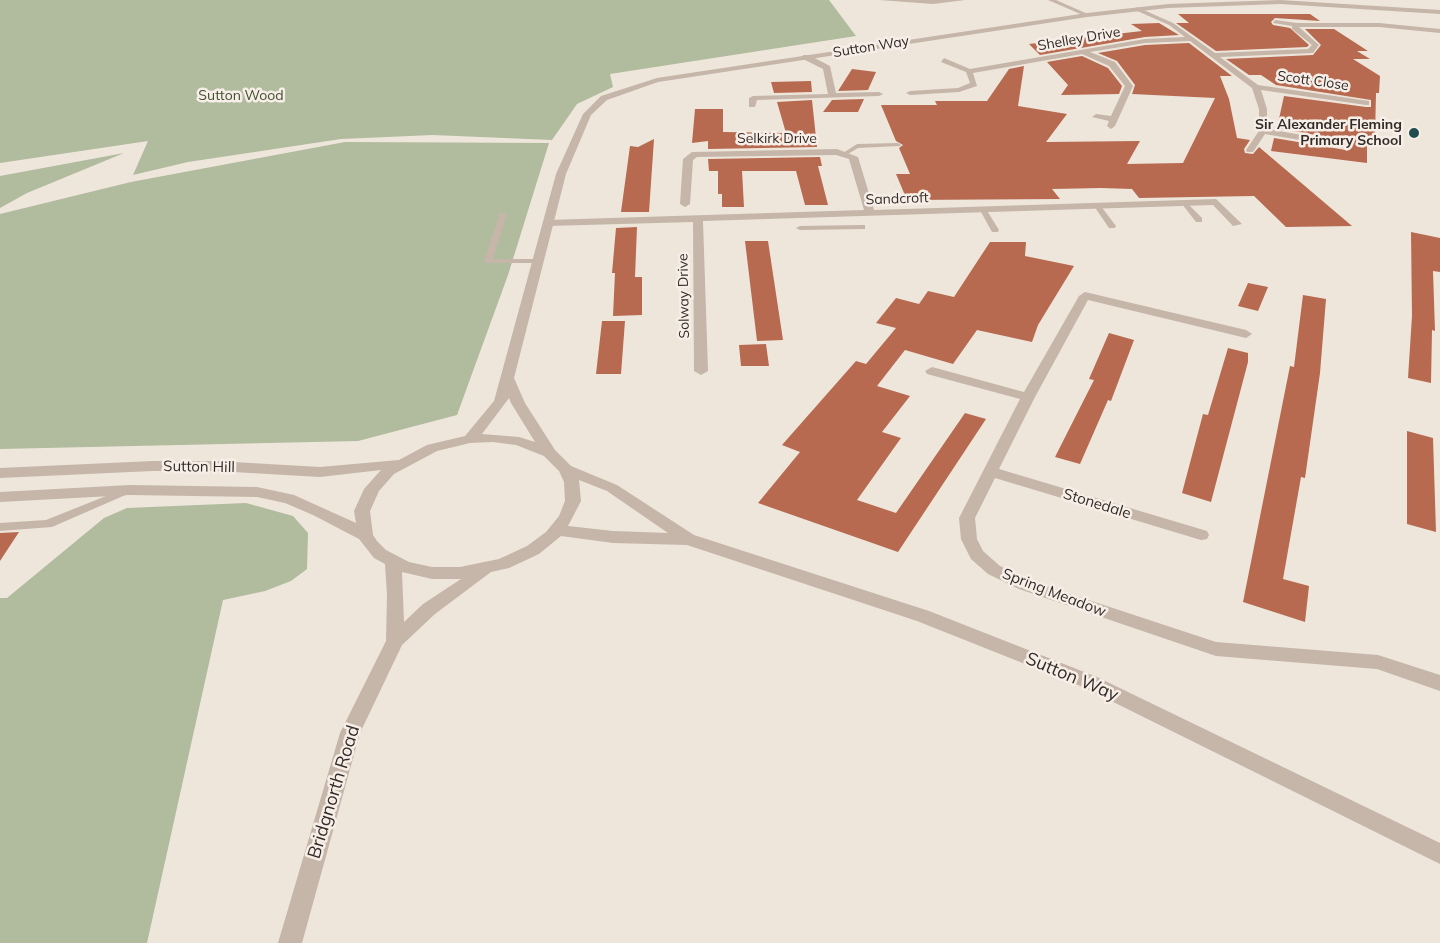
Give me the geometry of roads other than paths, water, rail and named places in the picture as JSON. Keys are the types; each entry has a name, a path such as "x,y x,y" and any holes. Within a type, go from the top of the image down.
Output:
{"street":[{"path":"882,0 892,3 962,0"},
{"path":"1051,0 1087,15"},
{"name":"Sutton Way","path":"471,439 501,402 561,174 587,114 604,98 657,80 1137,9 1266,1 1440,12"},
{"path":"1137,9 1171,24 1194,39 1256,87 1263,110 1263,131 1250,150"},
{"path":"1275,22 1297,25 1379,25 1440,31"},
{"path":"1215,55 1310,51 1316,45 1294,28 1297,25"},
{"name":"Shelley Drive","path":"969,71 1145,41 1194,39"},
{"path":"1083,52 1112,64 1129,86 1112,123 1096,117"},
{"path":"806,57 828,68 832,96"},
{"path":"910,93 959,90 974,84 969,71 944,60"},
{"name":"Scott Close","path":"1256,87 1366,103"},
{"path":"752,105 753,98 879,94"},
{"path":"1263,131 1346,145"},
{"path":"846,153 853,157 870,214"},
{"name":"Selkirk Drive","path":"685,204 688,159 695,154 846,153"},
{"name":"Sandcroft","path":"548,224 1216,202 1237,224"},
{"name":"Solway Drive","path":"698,220 701,371"},
{"name":"Spring Meadow","path":"1246,334 1085,296 1029,397 967,518 969,539 977,555 994,570 1025,585 1216,649 1378,662 1440,683"},
{"path":"932,371 1029,397"},
{"path":"508,379 518,403 549,453 566,469 572,482 573,501 557,530 533,550 488,568 460,573 432,573 393,562 380,554 365,535 362,511 366,498 382,477 398,464 432,448 471,439 519,441 549,453"},
{"name":"Sutton Hill","path":"0,473 163,466 320,471 398,464"},
{"name":"Sutton Way","path":"566,469 612,488 688,539 923,616 1090,682 1440,854"},
{"name":"Stonedale","path":"992,472 1201,535"},
{"name":"Sutton Hill","path":"0,497 129,490 257,492 290,499 365,535"},
{"name":"Sutton Way","path":"557,530 613,537 688,539"},
{"name":"Bridgnorth Road","path":"290,943 350,733 395,641 393,562"},
{"path":"395,641 429,609 488,568"}],"lane":[{"path":"846,153 857,146 898,145"},
{"path":"1184,203 1198,220"},
{"path":"1098,206 1112,226"},
{"path":"984,210 995,230"},
{"path":"503,214 489,261 537,261"},
{"path":"859,214 865,236"},
{"path":"800,228 862,227"},
{"path":"0,527 48,524 129,490"}],"place":[{"name":"Sir Alexander Fleming Primary School","path":"1414,133"}],"park label":[{"name":"Sutton Wood","path":"241,96"}]}
